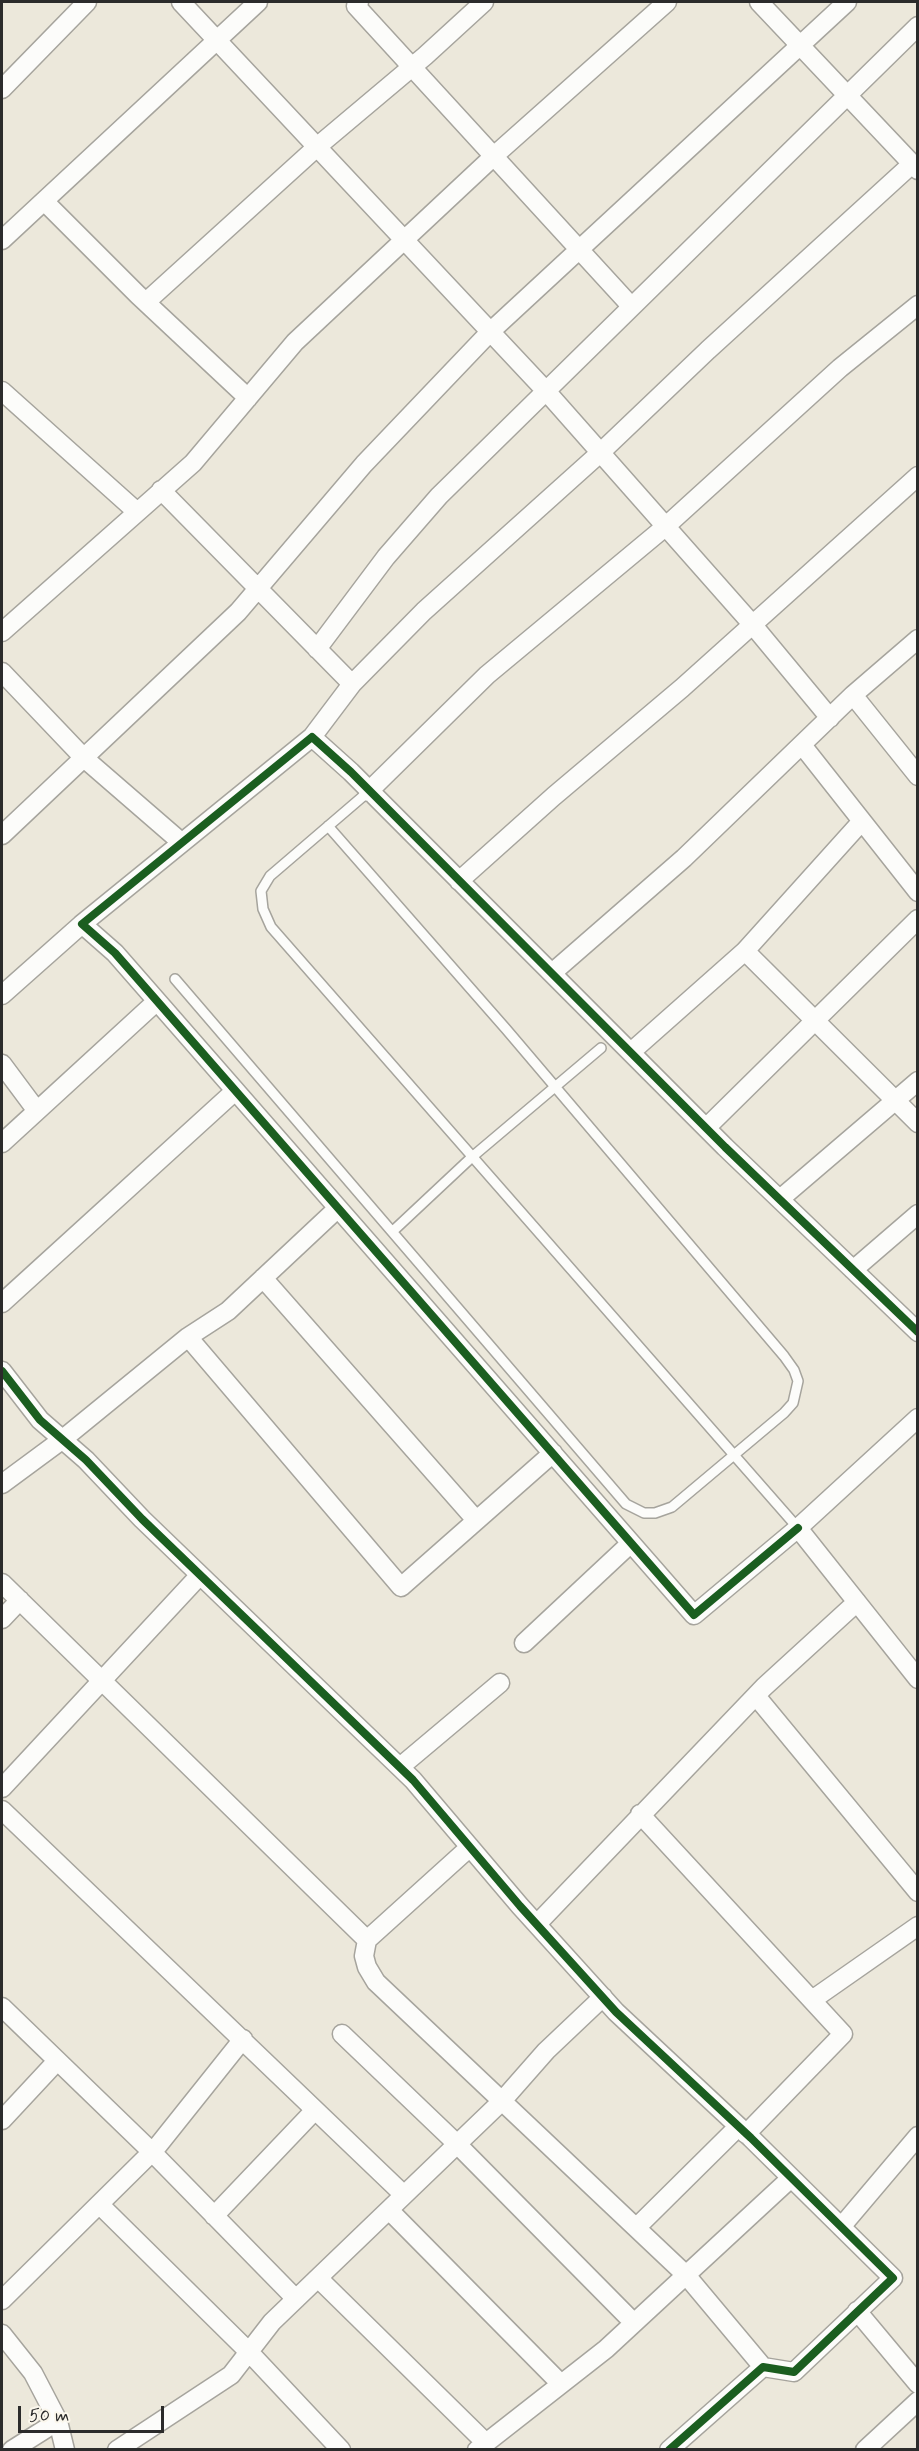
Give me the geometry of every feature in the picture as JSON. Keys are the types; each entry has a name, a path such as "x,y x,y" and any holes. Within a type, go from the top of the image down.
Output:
{"street":[{"path":"2,89 87,2"},
{"path":"181,2 546,391 752,624 830,717"},
{"path":"2,240 258,2"},
{"path":"359,2 356,6 632,306"},
{"path":"146,302 318,146 413,66 484,2"},
{"path":"2,632 192,463 296,342 495,155 667,2"},
{"path":"2,995 82,924 312,737 352,684 424,611 600,453 708,350 916,167 759,2"},
{"path":"2,835 238,612 363,465 490,332 846,2"},
{"path":"317,649 387,557 439,496 918,26"},
{"path":"44,201 248,398"},
{"path":"368,792 487,675 665,527 840,368 918,305"},
{"path":"2,392 136,511"},
{"path":"459,880 682,688 918,476"},
{"path":"161,490 256,590 352,684"},
{"path":"552,973 684,858 853,695 918,639"},
{"path":"2,672 84,758 181,843"},
{"path":"853,695 918,776"},
{"path":"312,737 459,880 706,1128 918,1332"},
{"path":"802,745 918,892"},
{"path":"631,1052 745,951 862,821"},
{"path":"706,1128 813,1019 918,920"},
{"path":"82,924 115,953 694,1615 798,1528 918,1418"},
{"path":"745,951 918,1123"},
{"path":"2,1143 157,1001"},
{"path":"2,1064 37,1111"},
{"path":"780,1200 918,1081"},
{"path":"2,1303 235,1091"},
{"path":"2,1484 63,1439 188,1337 228,1311 338,1208"},
{"path":"853,1269 918,1214"},
{"path":"263,1278 476,1520"},
{"path":"188,1337 401,1587 552,1453"},
{"path":"2,1371 40,1420 63,1439 200,1575 400,1767 603,1998 893,2278 794,2372 763,2367 686,2275 638,2226 376,1982 367,1967 364,1956 367,1940 470,1847"},
{"path":"798,1528 918,1679"},
{"path":"524,1643 631,1543"},
{"path":"2,1788 200,1575"},
{"path":"2,1583 367,1940"},
{"path":"2,1619 20,1600"},
{"path":"537,1924 640,1814 756,1696 856,1602"},
{"path":"400,1767 500,1683"},
{"path":"756,1696 918,1892"},
{"path":"2,1810 404,2195"},
{"path":"638,2226 843,2034 640,1814"},
{"path":"812,2000 918,1926"},
{"path":"117,2450 231,2375 272,2322 502,2101 546,2051 603,1998"},
{"path":"2,2007 152,2152 296,2299"},
{"path":"342,2034 456,2143 634,2323"},
{"path":"2,2300 152,2152 243,2039"},
{"path":"2,2120 57,2061"},
{"path":"214,2216 315,2110"},
{"path":"841,2227 918,2136"},
{"path":"318,2278 482,2446 634,2323 791,2178"},
{"path":"100,2205 249,2352 341,2450"},
{"path":"389,2210 561,2384"},
{"path":"857,2311 918,2384"},
{"path":"2,2334 33,2373 58,2421 65,2450"},
{"path":"669,2450 763,2367"},
{"path":"865,2450 918,2402"},
{"path":"12,2450 58,2421"}],"lane":[{"path":"368,792 270,876 261,891 263,909 271,927 798,1528"},
{"path":"175,980 626,1503 644,1513 656,1513 672,1507 793,1403 798,1381 794,1370 555,1086 328,826"},
{"path":"393,1231 472,1157 600,1048"}],"cycle path":[{"path":"798,1528 694,1615 115,953 82,924 312,737 351,772 725,1147 918,1332"},
{"path":"2,1371 40,1420 86,1460 142,1519 413,1780 520,1906 616,2012 751,2138 893,2278 794,2372 763,2367 669,2450"}]}
